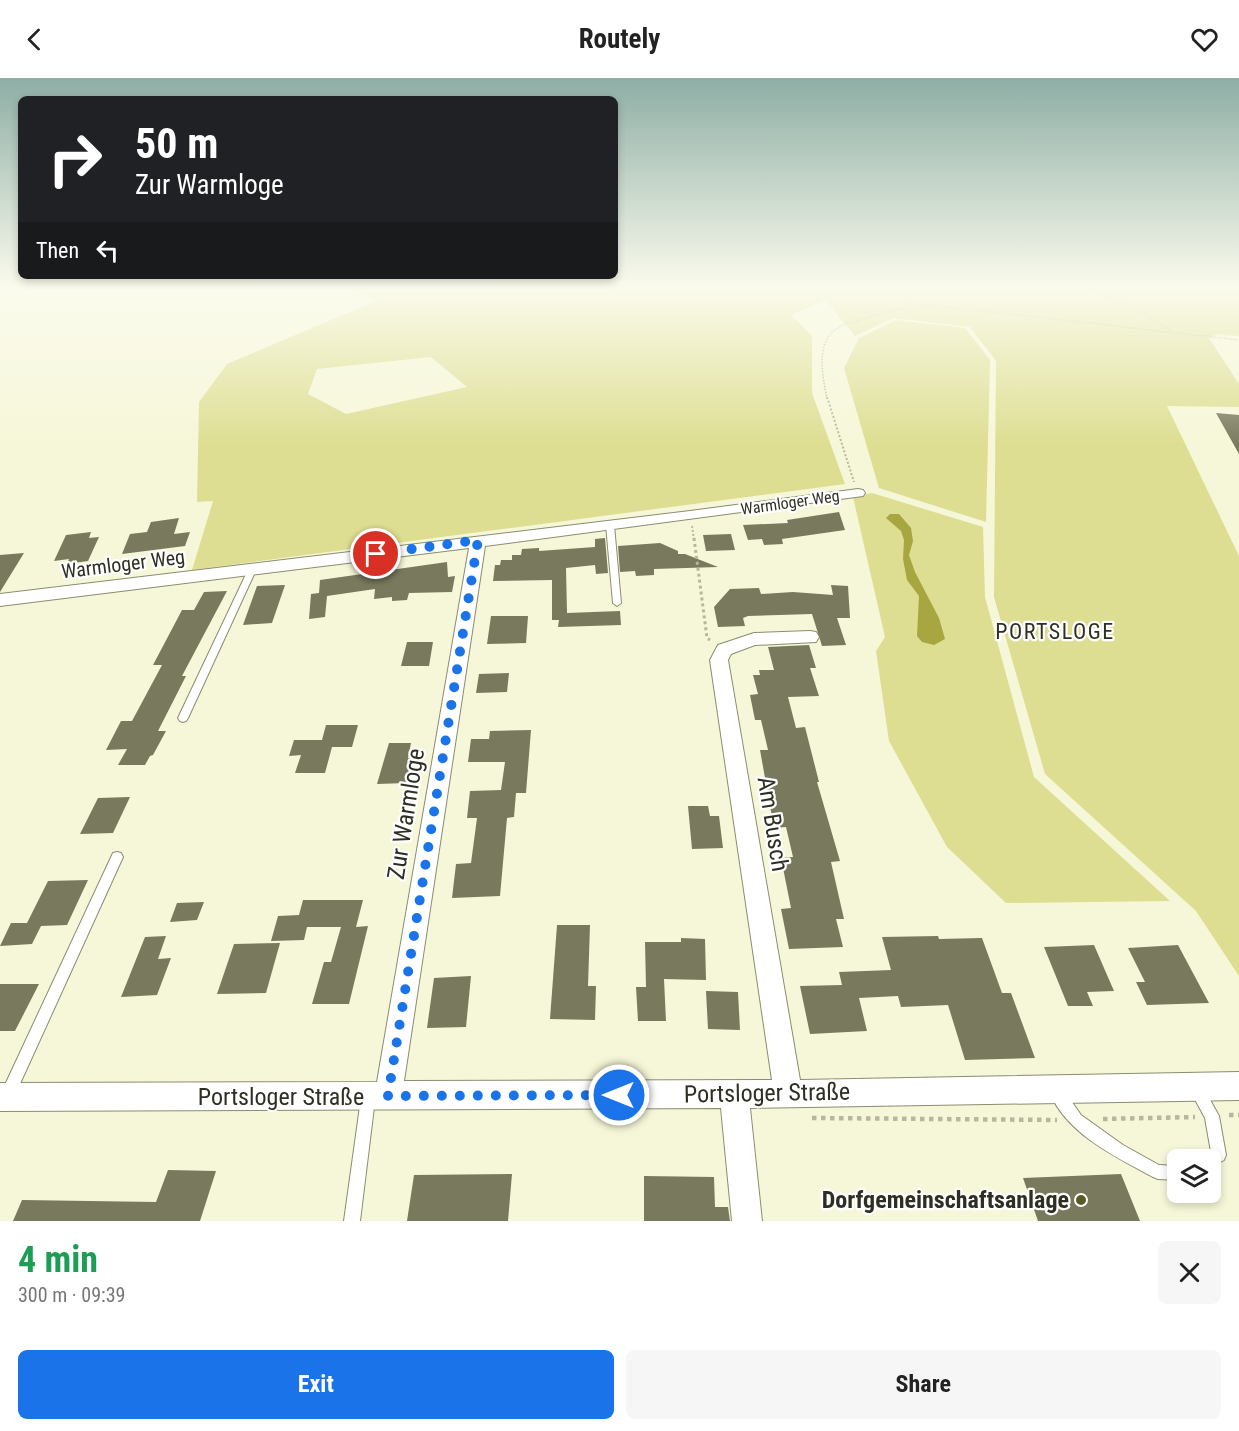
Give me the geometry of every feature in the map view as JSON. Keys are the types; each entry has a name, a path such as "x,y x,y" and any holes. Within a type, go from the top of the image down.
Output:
{"street":[{"name":"Warmloger Weg","path":"0,600 690,516 858,493"},
{"name":"Zur Warmloge","path":"378,1097 478,540"},
{"path":"724,650 754,639 810,637"},
{"name":"Am Busch","path":"724,650 719,660 788,1094"},
{"name":"Portsloger Straße","path":"4,1097 788,1094 1239,1086"},
{"path":"734,1094 747,1221"}],"lane":[{"path":"610,525 617,603"},
{"path":"183,718 252,570"},
{"name":"Portsloger Straße","path":"4,1097 117,857"},
{"path":"1195,1088 1212,1116 1218,1149"},
{"path":"1056,1091 1076,1120 1118,1150 1158,1172 1167,1172"},
{"path":"352,1221 378,1097"}],"path":[{"name":"Warmloger Weg","path":"828,339 821,354 830,414 858,493"},
{"path":"690,516 707,638 724,650"}],"green space":[{"path":"285,339 812,339 812,393 845,484 192,570 213,501 197,502 199,402 227,364","holes":["431,357 467,387 346,414 308,394 317,369"]},
{"path":"858,339 974,339 990,360 986,522 879,488 844,368"},
{"path":"979,339 1210,339 1239,384 1239,407 1167,406 1239,556 1239,976 1196,911 1045,774 994,597 996,361"},
{"path":"872,493 983,527 985,597 1034,777 1170,901 1006,903 947,847 889,741 876,651 885,637 853,497"}],"shaded area":[{"path":"890,514 899,514 911,528 913,541 909,555 915,572 939,618 945,639 934,645 922,642 917,636 919,596 907,580 903,559 904,540 901,531 886,518"}],"building":[{"path":"1216,413 1239,415 1239,454"},
{"path":"839,512 845,530 782,539 783,544 764,545 762,539 748,540 743,525 788,523 787,520"},
{"path":"179,518 174,534 190,532 185,546 122,554 130,534 147,532 151,522"},
{"path":"91,532 89,538 99,537 88,561 67,564 69,559 54,561 66,535"},
{"path":"731,534 735,550 706,551 703,535"},
{"path":"605,538 608,573 596,574 595,565 566,568 567,613 620,611 621,625 558,627 559,620 552,620 552,580 493,581 495,565 500,565 501,560 512,560 512,555 521,555 522,549 539,548 539,551 595,547 595,539"},
{"path":"660,543 678,551 678,554 685,554 718,567 654,569 654,575 636,576 635,571 620,572 618,546"},
{"path":"24,553 0,592 0,555"},
{"path":"447,562 448,577 455,576 452,592 409,593 407,600 392,601 392,597 374,599 375,589 327,596 325,617 309,619 311,594 319,593 320,580"},
{"path":"285,585 272,623 243,625 257,586"},
{"path":"831,585 848,586 850,618 837,618 846,645 822,646 812,614 748,616 743,618 745,626 718,627 714,607 730,589 759,588 761,594 793,592 833,595"},
{"path":"227,591 182,676 186,676 158,731 166,731 153,755 145,765 118,765 127,749 106,750 121,721 132,721 162,665 153,665 182,610 194,610 204,592"},
{"path":"491,616 528,616 526,643 487,644"},
{"path":"407,642 433,642 429,666 401,666"},
{"path":"809,645 816,668 810,668 819,696 788,697 796,728 805,727 819,782 817,782 840,861 831,862 844,919 836,919 843,947 789,949 781,909 791,908 781,858 793,857 786,827 774,828 760,750 768,750 761,720 755,720 750,695 758,694 753,675 760,675 759,670 774,670 768,647"},
{"path":"509,673 507,692 476,693 479,674"},
{"path":"326,725 358,725 352,747 332,747 325,773 295,773 301,755 289,756 294,740 322,740"},
{"path":"531,730 526,793 516,793 514,817 507,818 500,896 452,898 456,864 471,863 477,818 467,818 470,791 501,790 505,762 468,762 471,739 489,739 490,731"},
{"path":"389,743 411,743 408,758 412,758 407,783 377,784"},
{"path":"130,797 113,833 80,834 98,798"},
{"path":"688,806 708,806 710,816 719,816 723,848 692,849"},
{"path":"88,880 67,925 41,926 32,944 0,946 11,923 27,923 48,881"},
{"path":"303,900 363,900 356,927 368,926 349,1004 312,1004 324,962 331,962 341,927 307,927 304,940 271,941 278,916 299,915"},
{"path":"204,902 197,920 170,922 177,903"},
{"path":"557,925 590,925 588,986 596,986 595,1020 550,1019"},
{"path":"166,936 158,959 171,958 157,995 121,997 145,937"},
{"path":"938,936 939,939 982,938 1002,993 1011,993 1035,1058 965,1060 948,1005 901,1007 898,996 859,998 867,1031 810,1034 800,986 842,985 839,972 891,970 882,937"},
{"path":"681,938 705,939 706,980 664,979 666,1021 638,1021 636,987 646,987 645,942 681,942"},
{"path":"280,943 266,993 217,994 234,944"},
{"path":"1094,945 1114,991 1087,992 1093,1006 1068,1006 1044,947"},
{"path":"1178,945 1209,1003 1147,1005 1136,982 1145,982 1128,948"},
{"path":"471,976 466,1027 427,1028 434,978"},
{"path":"0,984 39,984 15,1031 0,1031"},
{"path":"706,991 738,992 740,1030 708,1029"},
{"path":"168,1170 216,1171 200,1221 13,1221 22,1200 156,1202"},
{"path":"512,1174 508,1221 407,1221 414,1175"},
{"name":"Dorfgemeinschaftsanlage","path":"1121,1174 1140,1221 1038,1221 1023,1178"},
{"path":"644,1176 714,1177 715,1207 728,1207 730,1221 644,1221"}],"place":[{"name":"Dorfgemeinschaftsanlage","path":"1081,1200"}],"district":[{"name":"PORTSLOGE","path":"1055,631"}],"route":[{"path":"376,554 478,540 388,1096 619,1095"}]}
